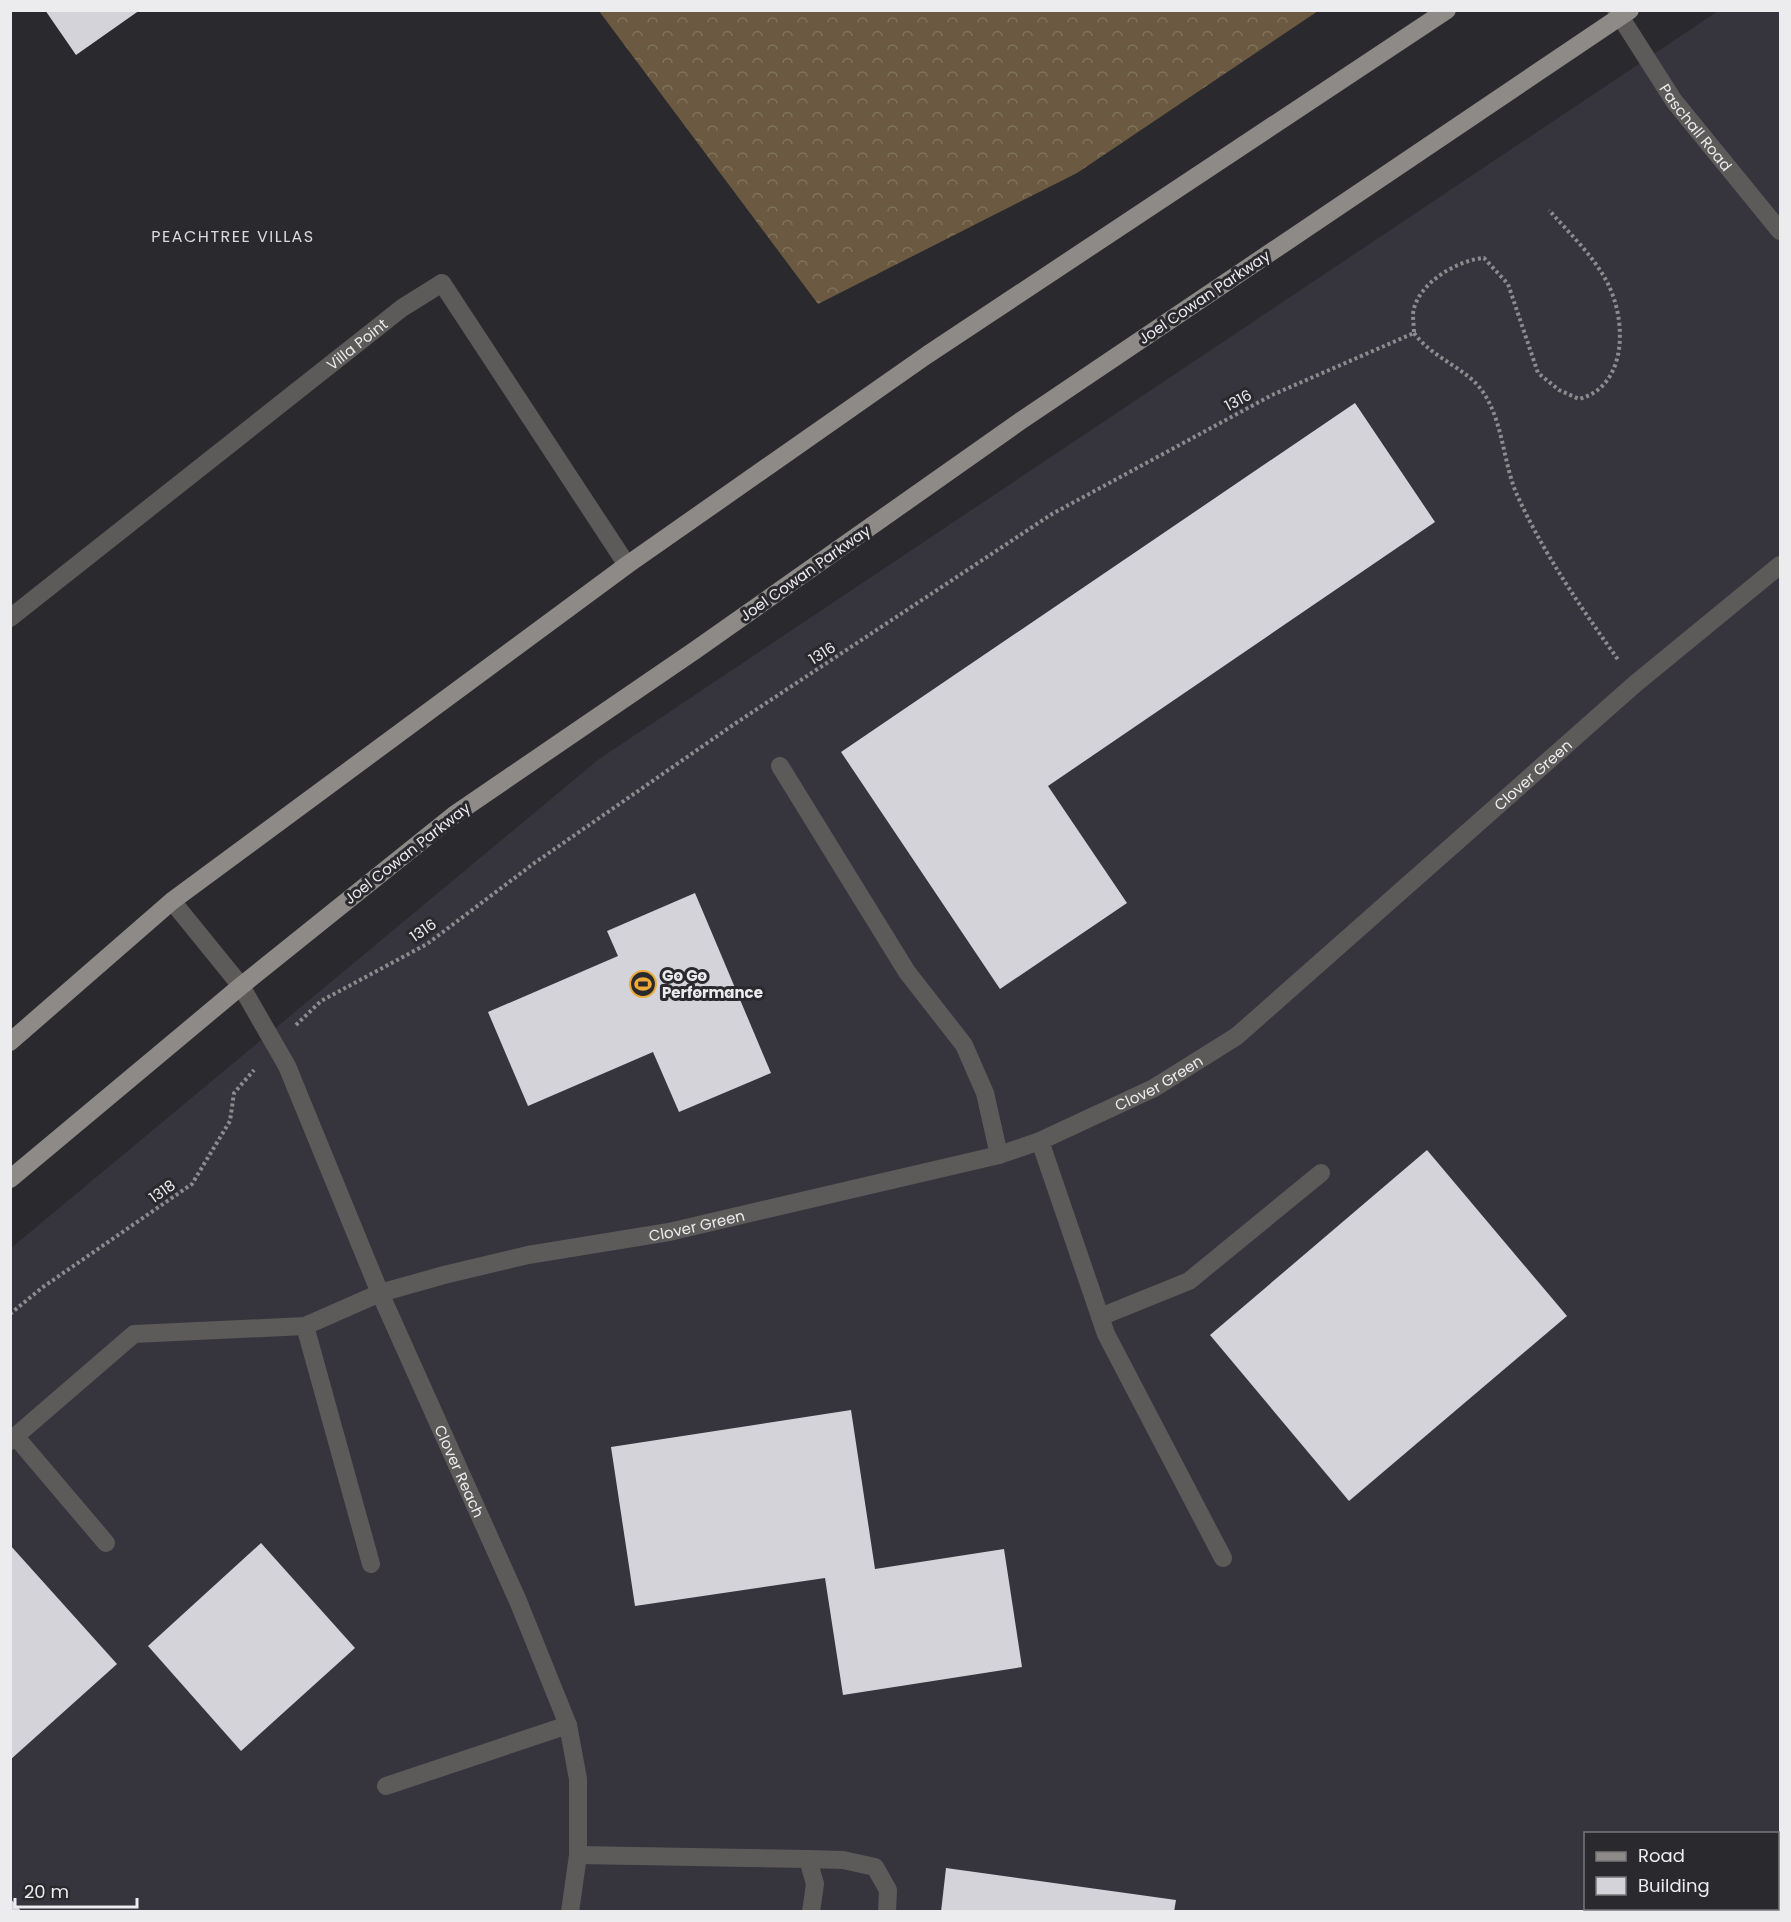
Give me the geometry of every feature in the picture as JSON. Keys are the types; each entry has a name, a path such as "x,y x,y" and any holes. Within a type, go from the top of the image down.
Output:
{"main road":[{"path":"10,1042 172,901 627,565 927,355 1447,10"},
{"name":"Joel Cowan Parkway","path":"10,1179 241,986 454,815 694,651 1019,422 1622,13"}],"street":[{"name":"Paschall Road","path":"1622,13 1674,101 1780,231"},
{"name":"Villa Point","path":"10,618 402,308 442,283 627,565"},
{"name":"Clover Green","path":"305,1326 380,1293 528,1256 669,1232 999,1155 1040,1141 1154,1088 1238,1036 1635,684 1780,564"},
{"path":"780,766 907,972 964,1045 985,1093 999,1155"},
{"name":"Clover Reach","path":"172,901 241,986 276,1044 380,1293 518,1601 568,1725 578,1779 578,1855 570,1911"},
{"path":"1040,1141 1106,1334 1222,1558"},
{"path":"1100,1317 1189,1281 1321,1173"},
{"path":"106,1543 13,1439 134,1334 305,1326 371,1564"},
{"path":"386,1786 568,1725"},
{"path":"578,1855 843,1860 875,1867 888,1890 887,1911"},
{"path":"808,1859 816,1884 811,1911"}],"path":[{"path":"1549,210 1607,282 1618,320 1621,343 1615,365 1606,383 1595,395 1579,399 1559,390 1538,373 1508,284 1484,258 1472,259 1453,267 1424,290 1413,312 1414,333 1424,348 1461,371 1483,392 1497,426 1516,495 1576,602 1635,684"},
{"name":"1316","path":"276,1044 321,1001 427,944 533,864 726,730 1052,514 1272,395 1414,333"},
{"name":"1318","path":"10,1314 43,1287 192,1184 230,1121 234,1093 276,1044"}],"shaded area":[{"path":"1718,11 1780,11 1780,1911 11,1912 11,1248 599,759"}],"green space":[{"path":"599,11 1318,11 1077,173 818,304"}],"building":[{"path":"45,10 140,10 76,55"},
{"path":"1355,403 1435,522 1048,786 1127,903 1000,989 841,752"},
{"name":"Go Go Performance","path":"695,893 771,1073 679,1112 653,1052 528,1106 488,1012 618,956 607,931"},
{"path":"1427,1150 1567,1316 1349,1501 1210,1335"},
{"path":"851,1410 875,1569 1004,1549 1022,1667 843,1695 825,1578 635,1606 611,1447"},
{"path":"261,1543 355,1648 241,1751 148,1646"},
{"path":"10,1545 117,1664 10,1760"},
{"path":"946,1868 1176,1900 1174,1912 941,1912"},
{"path":"10,1898 22,1912 10,1912"}],"place":[{"name":"Go Go Performance","path":"643,984"}],"district":[{"name":"PEACHTREE VILLAS","path":"233,236"}]}
